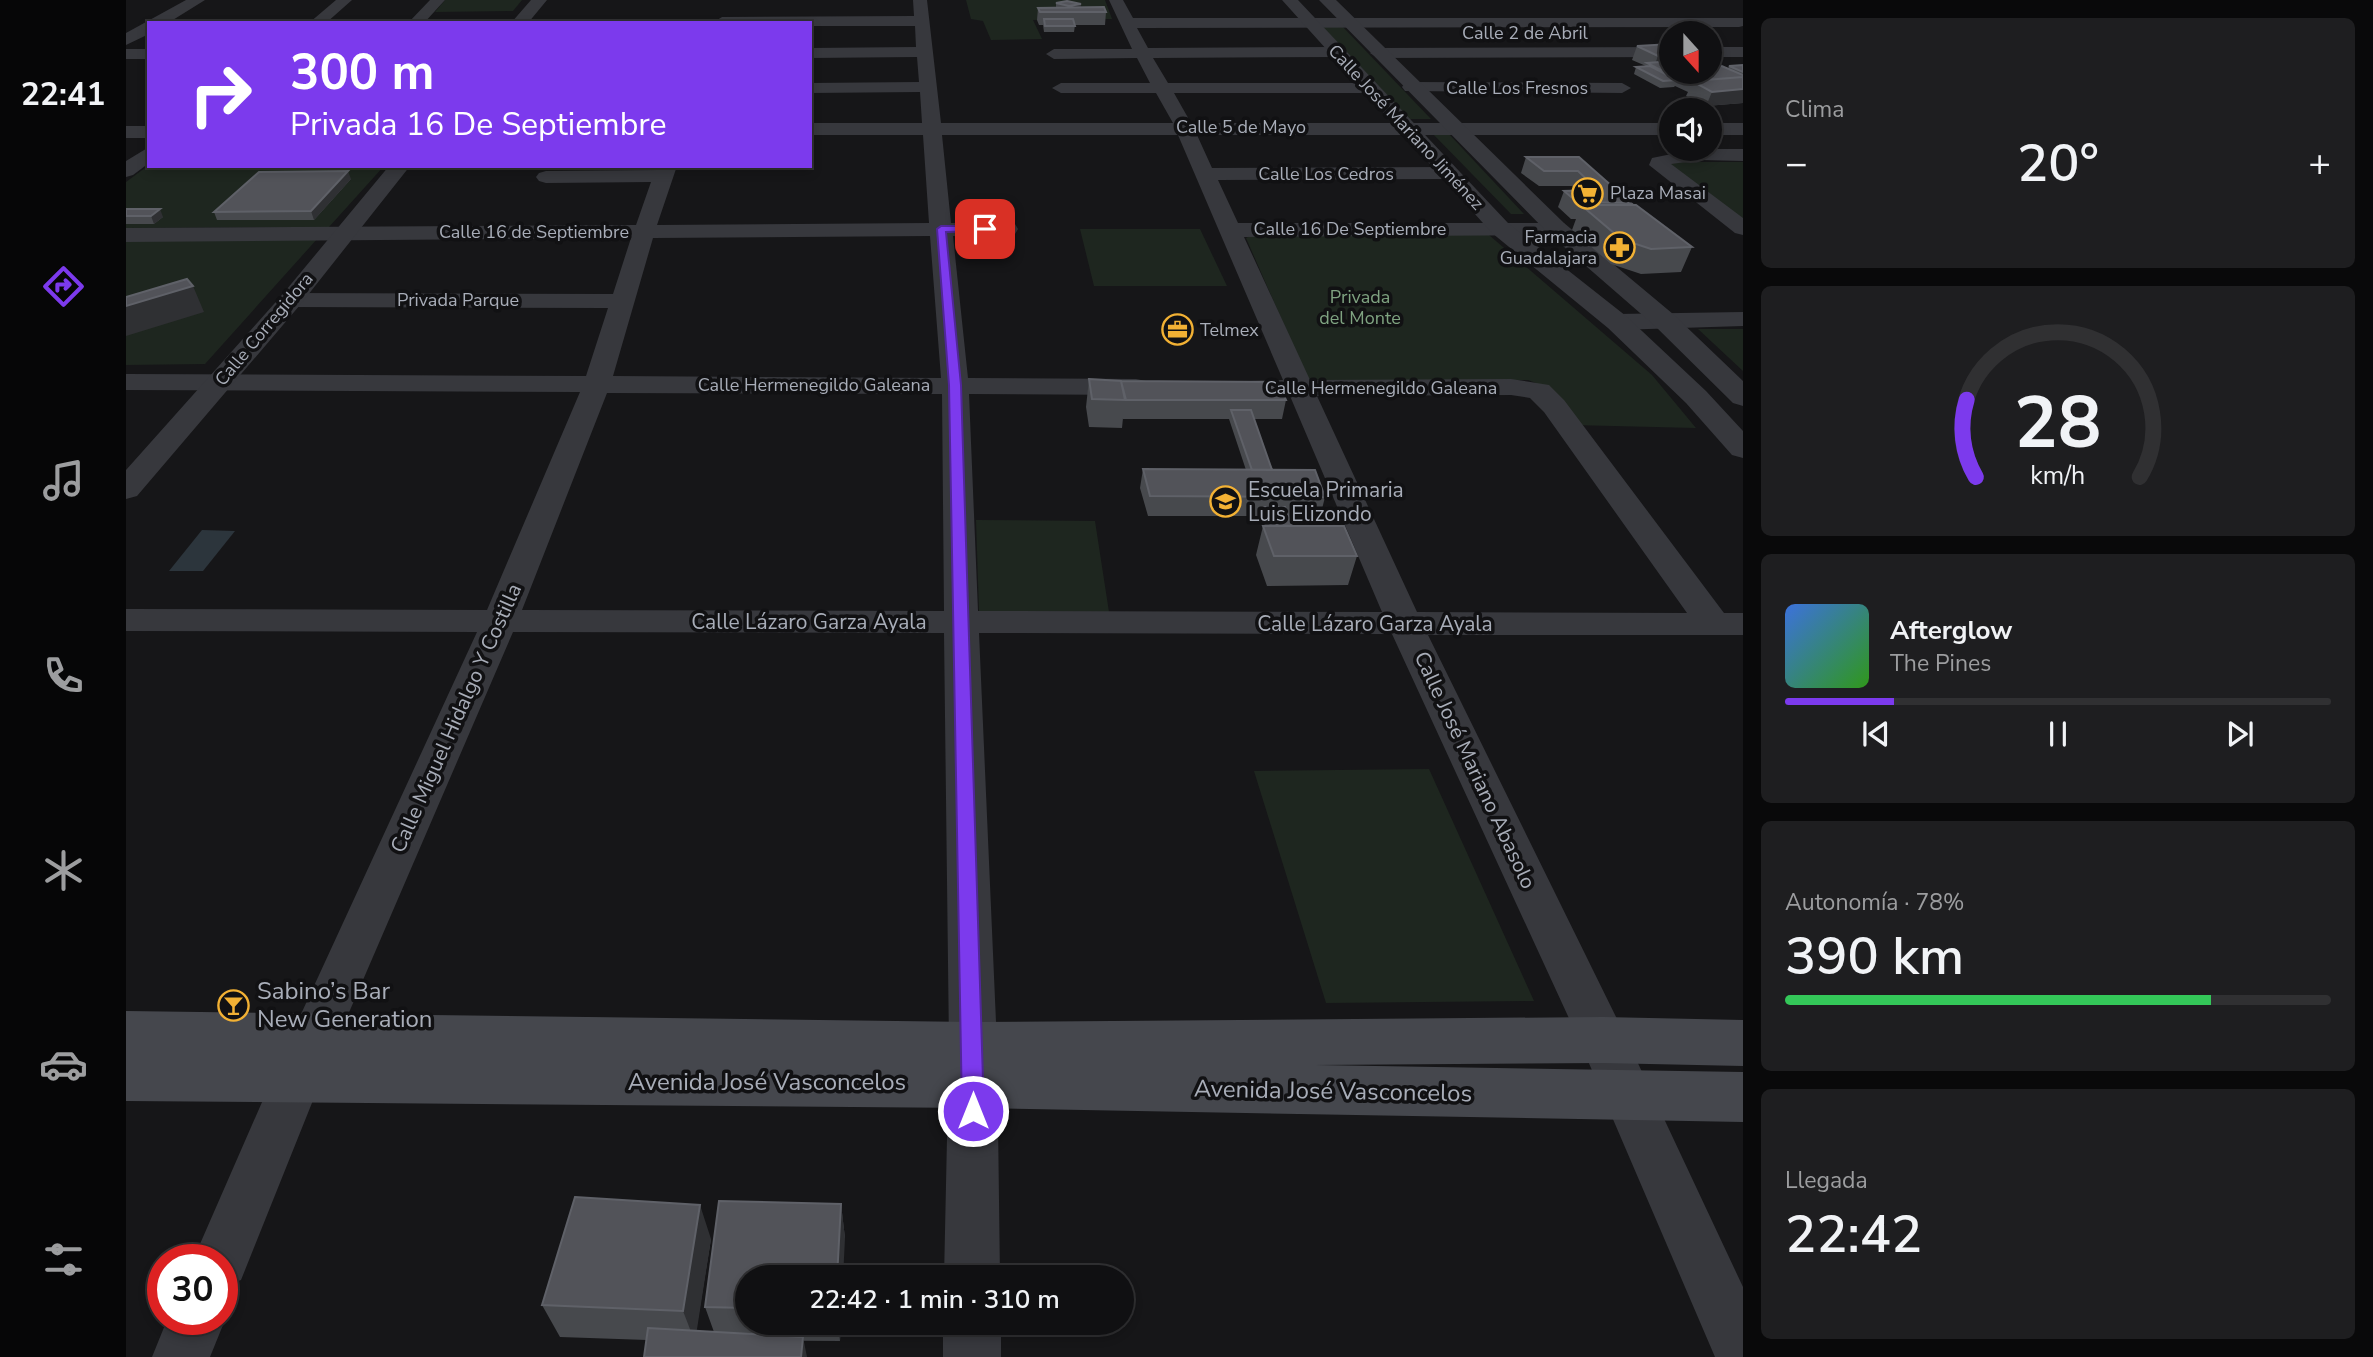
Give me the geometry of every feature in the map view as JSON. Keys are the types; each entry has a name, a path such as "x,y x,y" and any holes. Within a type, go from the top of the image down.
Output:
{"main road":[{"name":"Avenida José Vasconcelos","path":"126,1034 306,1058"},
{"name":"Avenida José Vasconcelos","path":"973,1064 1603,1040 1743,1043"},
{"name":"Avenida José Vasconcelos","path":"126,1077 306,1058 973,1064 1628,1097 1743,1097"}],"street":[{"path":"160,21 197,0"},
{"path":"319,21 345,0"},
{"path":"417,21 438,0"},
{"path":"521,21 538,0"},
{"name":"Calle José Mariano Jiménez","path":"1290,0 1368,88 1500,228 1617,322 1696,397 1743,449"},
{"name":"Calle José Mariano Jiménez","path":"1326,0 1451,127 1556,228 1664,320 1743,397"},
{"path":"1709,5 1741,23"},
{"path":"1513,7 1575,52"},
{"path":"724,18 751,21"},
{"path":"1054,54 1128,25 1309,22 1741,23"},
{"path":"1128,25 1337,52"},
{"name":"Calle José Mariano Abasolo","path":"1128,25 1184,127 1206,174 1405,624 1603,1040 1743,1352"},
{"path":"126,40 147,28"},
{"path":"812,28 924,40"},
{"path":"812,53 924,40"},
{"path":"812,87 924,40"},
{"path":"924,40 955,385 973,1064 972,1265"},
{"name":"Calle Los Fresnos","path":"1411,87 1627,92 1575,52"},
{"name":"Calle 2 de Abril","path":"1378,53 1659,52"},
{"path":"1722,52 1743,52"},
{"path":"126,54 147,54"},
{"path":"1062,88 1368,88"},
{"path":"1651,110 1659,117"},
{"name":"Calle 5 de Mayo","path":"812,128 1659,127"},
{"path":"1722,129 1743,129"},
{"path":"126,132 147,132"},
{"path":"1722,153 1743,155"},
{"path":"126,171 147,155"},
{"path":"1661,161 1659,165 1743,228"},
{"name":"Calle Corregidora","path":"126,489 291,300 398,168"},
{"path":"546,177 666,171"},
{"name":"Calle Miguel Hidalgo Y Costilla","path":"228,1244 306,1058 500,621 597,384 644,232 666,171"},
{"name":"Calle Los Cedros","path":"1206,174 1447,173"},
{"name":"Calle 16 De Septiembre","path":"1229,230 1556,228"},
{"name":"Calle 16 de Septiembre","path":"126,235 1007,229"},
{"name":"Privada Parque","path":"291,300 624,301"},
{"path":"1617,322 1743,319"},
{"name":"Calle Hermenegildo Galeana","path":"126,382 1162,387"},
{"name":"Calle Hermenegildo Galeana","path":"1203,388 1511,387 1529,388 1543,394 1728,623"},
{"name":"Calle Lázaro Garza Ayala","path":"126,620 1728,623"},
{"path":"181,1357 190,1335"},
{"path":"972,1335 972,1357"}],"green space":[{"path":"445,0 522,0 513,11 435,12"},
{"path":"966,0 1105,0 1112,19 1033,20 1042,39 991,40 983,21 971,19"},
{"path":"1322,26 1342,26 1431,119 1408,119"},
{"path":"1432,133 1448,133 1524,214 1511,214"},
{"path":"1664,162 1743,162 1743,220"},
{"path":"147,166 382,168 329,227 126,228 126,182"},
{"path":"1080,229 1200,229 1227,286 1094,286"},
{"name":"Privada del Monte","path":"1257,233 1489,235 1652,375 1696,428 1572,425 1536,383 1528,380 1309,382 1246,238"},
{"path":"126,238 318,238 205,364 126,365"},
{"path":"1698,329 1743,329 1743,371"},
{"path":"976,520 1095,521 1109,612 979,611"},
{"path":"1429,769 1534,1001 1326,1003 1254,771"}],"shaded area":[{"path":"202,530 235,531 203,571 169,571"}],"building":[{"path":"1067,1 1081,4 1069,6 1056,3"},
{"path":"1104,7 1106,12 1040,12 1038,8"},
{"path":"1044,19 1073,19 1075,26 1045,26"},
{"path":"1659,45 1659,56 1658,56 1637,46"},
{"path":"1659,62 1659,69 1647,63"},
{"path":"1743,65 1743,72 1729,66"},
{"path":"1650,66 1659,71 1659,79 1636,67"},
{"path":"1722,66 1743,75 1722,79"},
{"path":"1743,77 1743,89 1712,92 1697,84 1722,84 1722,79"},
{"path":"1526,157 1579,157 1631,203 1577,202 1564,191 1598,190 1578,171 1544,171"},
{"path":"348,171 311,211 214,212 259,172"},
{"path":"1581,205 1636,205 1692,247 1651,249 1621,239"},
{"path":"126,209 160,209 151,216 126,216"},
{"path":"187,279 193,286 126,306 126,297"},
{"path":"1089,379 1121,381 1125,400 1092,399"},
{"path":"1121,381 1278,382 1286,400 1126,400"},
{"path":"1231,410 1251,410 1272,470 1252,470"},
{"path":"1143,469 1315,470 1325,497 1150,496"},
{"path":"1264,507 1285,507 1292,526 1270,525"},
{"path":"1263,526 1344,526 1357,556 1274,556"},
{"path":"575,1197 700,1205 683,1311 542,1305"},
{"path":"719,1201 841,1204 838,1265 735,1265 735,1308 705,1307"},
{"path":"648,1328 803,1337 801,1357 644,1357"}],"place":[{"name":"Plaza Masai","path":"1587,193"},
{"name":"Farmacia Guadalajara","path":"1620,247"},
{"name":"Telmex","path":"1177,330"},
{"name":"Escuela Primaria Luis Elizondo","path":"1225,502"},
{"name":"Sabino’s Bar New Generation","path":"234,1005"}],"route":[{"path":"973,1111 955,385 941,229 985,229"}]}
